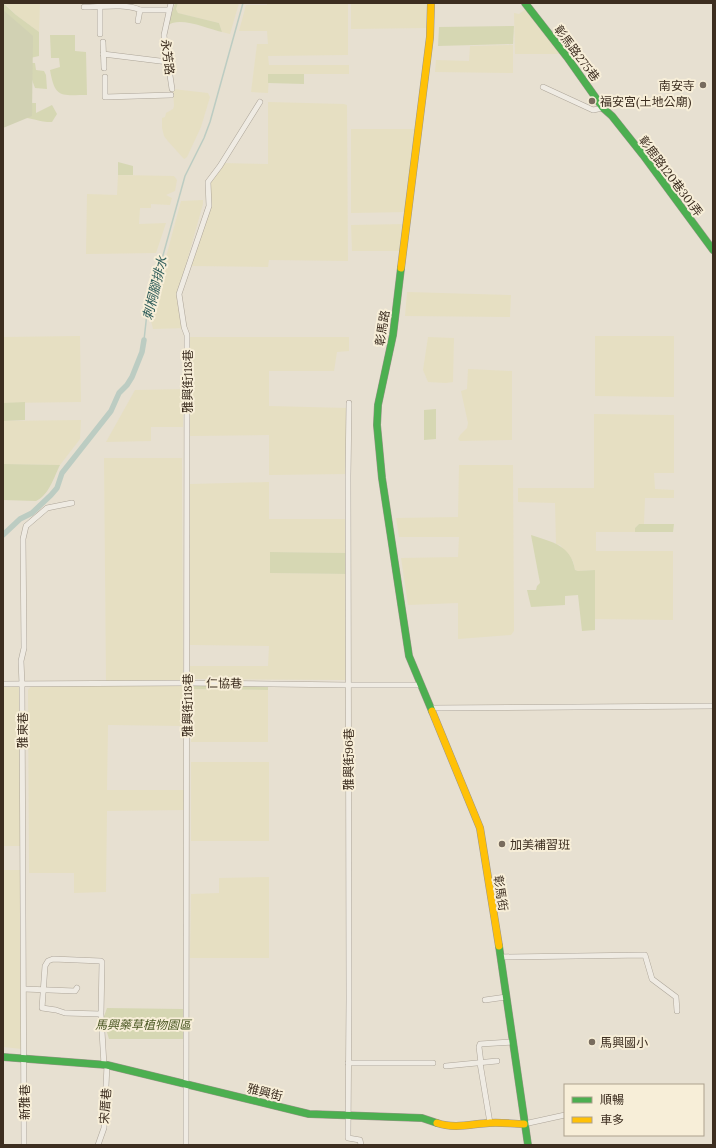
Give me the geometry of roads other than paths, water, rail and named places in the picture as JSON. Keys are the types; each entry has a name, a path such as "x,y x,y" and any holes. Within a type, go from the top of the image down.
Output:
{"street":[{"name":"永芳路","path":"171,3 164,35 172,89"},
{"name":"彰馬路","path":"409,656 382,478 377,425 378,405 393,335 430,37 432,3"},
{"name":"彰馬路275巷","path":"524,3 567,57 603,108 612,116"},
{"path":"84,7 103,5 134,7 140,10 169,10"},
{"path":"100,34 103,5"},
{"path":"138,21 140,10"},
{"path":"103,42 104,68"},
{"path":"103,54 168,62"},
{"path":"105,77 106,97 171,95"},
{"path":"543,87 593,110 603,108"},
{"name":"雅興街118巷","path":"186,1145 188,334 184,327 179,294 209,206 208,182 220,166 260,102"},
{"name":"彰鹿路120巷301弄","path":"612,116 713,250"},
{"name":"雅興街96巷","path":"349,403 348,1138 360,1140 361,1145"},
{"name":"雅東巷","path":"24,1059 22,684 20,660 24,648 24,539 26,526 47,508 72,503"},
{"name":"彰馬街","path":"409,656 480,828 501,957 528,1145"},
{"name":"仁協巷","path":"3,684 187,683 421,685"},
{"path":"431,708 713,706"},
{"path":"501,957 645,956 652,979 676,997 677,1011"},
{"path":"101,1014 65,1013 42,1008 46,963 50,960 102,962 101,1014 106,1065"},
{"path":"24,989 75,991 77,988"},
{"path":"485,1000 506,997"},
{"path":"490,1123 479,1047 480,1044 512,1042"},
{"name":"雅興街","path":"3,1057 106,1065 309,1114 348,1114 422,1118 442,1125 450,1126 467,1126 490,1123 524,1124"},
{"name":"新雅巷","path":"24,1059 24,1145"},
{"path":"446,1066 497,1061"},
{"path":"348,1062 433,1063"},
{"name":"宋厝巷","path":"98,1145 104,1128 106,1065"},
{"path":"524,1124 564,1115"}],"waterway":[{"name":"刺桐腳排水","path":"144,340 147,313 185,176 204,138 210,122 243,3"},
{"name":"刺桐腳排水","path":"3,535 20,519 32,513 57,488 62,473 111,411 119,393 132,377 142,352 144,340"}],"place":[{"name":"南安寺","path":"703,85"},
{"name":"福安宮(土地公廟)","path":"592,101"},
{"name":"加美補習班","path":"502,844"},
{"name":"馬興國小","path":"592,1042"}],"park label":[{"name":"馬興藥草植物園區","path":"143,1024"}]}
